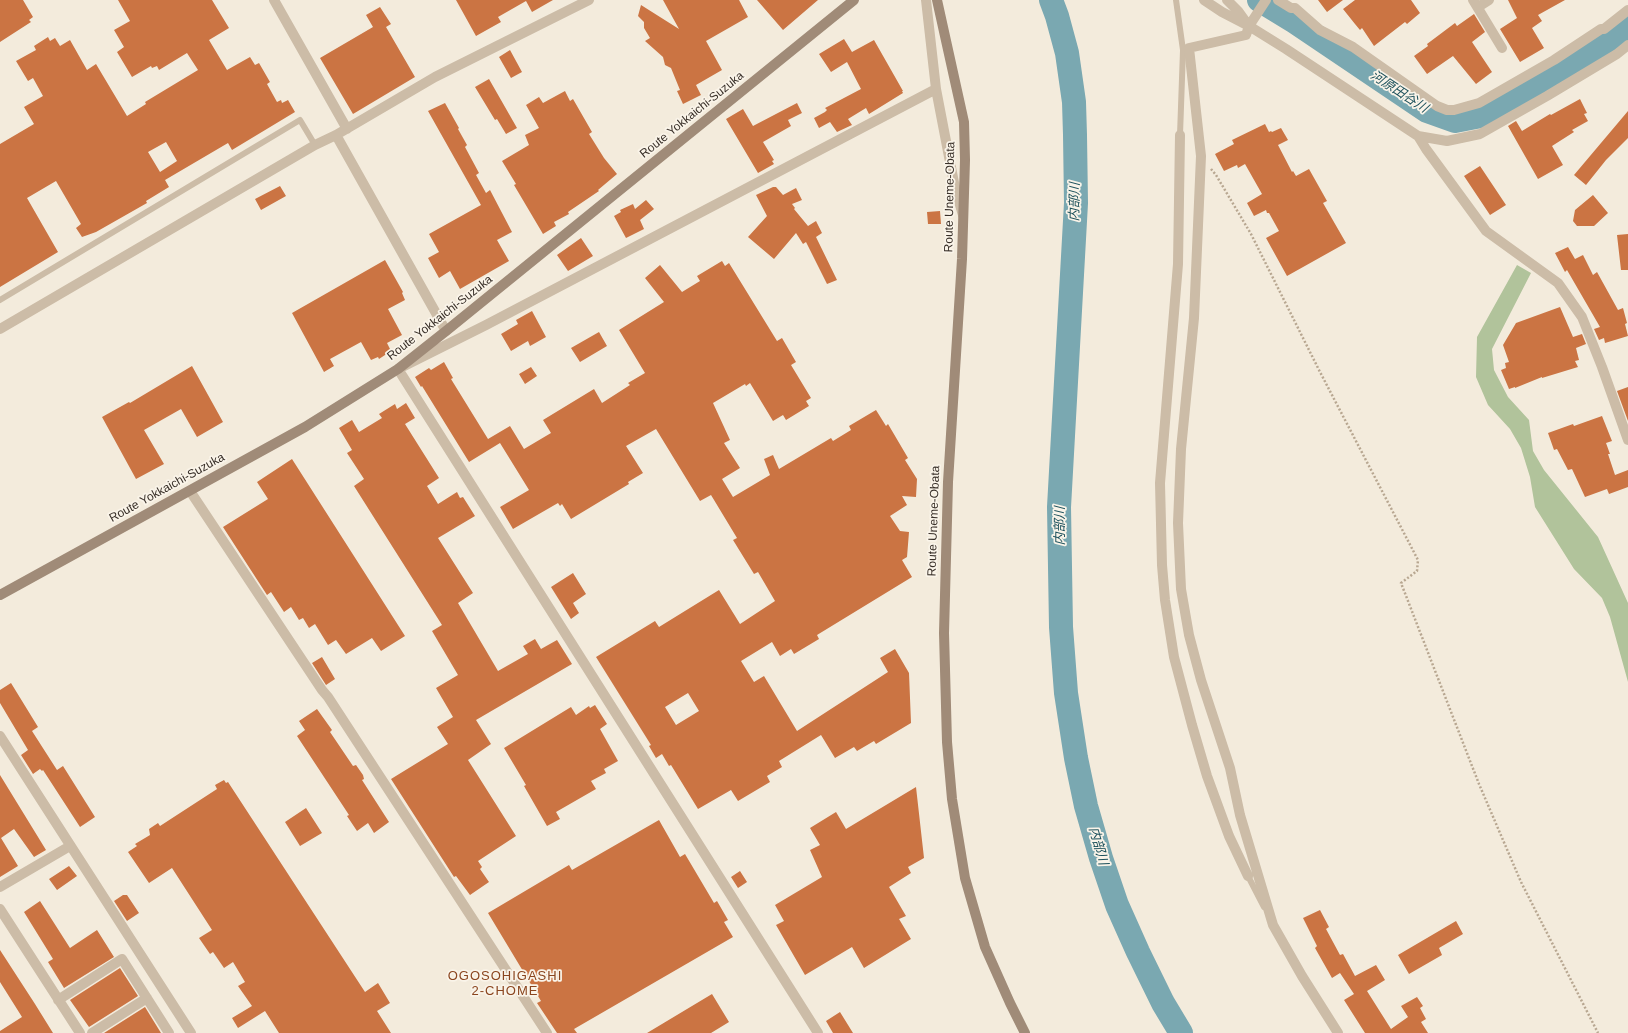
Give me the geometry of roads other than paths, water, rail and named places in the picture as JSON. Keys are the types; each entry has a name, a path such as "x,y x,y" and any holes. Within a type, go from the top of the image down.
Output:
{"main road":[{"name":"Route Yokkaichi-Suzuka","path":"0,595 306,427 398,369 446,332 854,0"},
{"name":"Route Uneme-Obata","path":"936,0 964,122 966,160 964,219 948,482 944,633 947,742 952,799 965,878 985,947 1025,1033"}],"street":[{"path":"274,0 347,129"},
{"path":"0,329 315,145 347,129 435,77 589,0"},
{"path":"926,0 936,89 955,188 964,219"},
{"path":"1204,0 1222,12 1249,26 1418,136 1447,141 1480,134 1553,93 1617,54 1628,45"},
{"path":"1227,0 1238,11 1249,26"},
{"path":"1266,0 1249,26 1246,35 1186,49 1201,156 1194,318 1181,464 1178,522 1181,590 1189,635 1201,680 1230,768 1240,815 1273,925 1302,976 1338,1033"},
{"path":"1278,0 1291,8 1295,8 1320,30 1352,47 1437,106 1447,110 1454,110 1479,103 1554,60 1604,29 1628,10"},
{"path":"1489,0 1475,4 1502,48"},
{"path":"818,1033 398,369 493,322 936,89"},
{"path":"336,135 446,332"},
{"path":"1180,135 1178,264 1160,483 1162,572 1174,657 1192,725 1207,776 1229,836 1248,876"},
{"path":"1418,136 1486,231 1558,283 1582,317 1602,367 1628,440"},
{"path":"190,491 328,697 547,1033"},
{"path":"0,736 192,1033"},
{"path":"0,887 70,846"},
{"path":"0,909 80,1033"},
{"path":"58,1000 122,959 169,1033"},
{"path":"92,1033 147,998"}],"lane":[{"path":"1176,0 1186,49 1180,135"},
{"path":"0,300 300,120 315,145"},
{"path":"1248,876 1273,925"}],"waterway":[{"name":"内部川","path":"1051,0 1067,53 1074,102 1075,135 1076,203 1059,507 1061,627 1066,693 1076,758 1086,806 1101,858 1117,905 1138,952 1163,1003 1181,1033"},
{"name":"河原田谷川","path":"1259,0 1295,22 1427,111 1455,121 1481,116 1594,50 1628,26"}],"district":[{"name":"OGOSOHIGASHI 2-CHOME","path":"505,984"}]}
